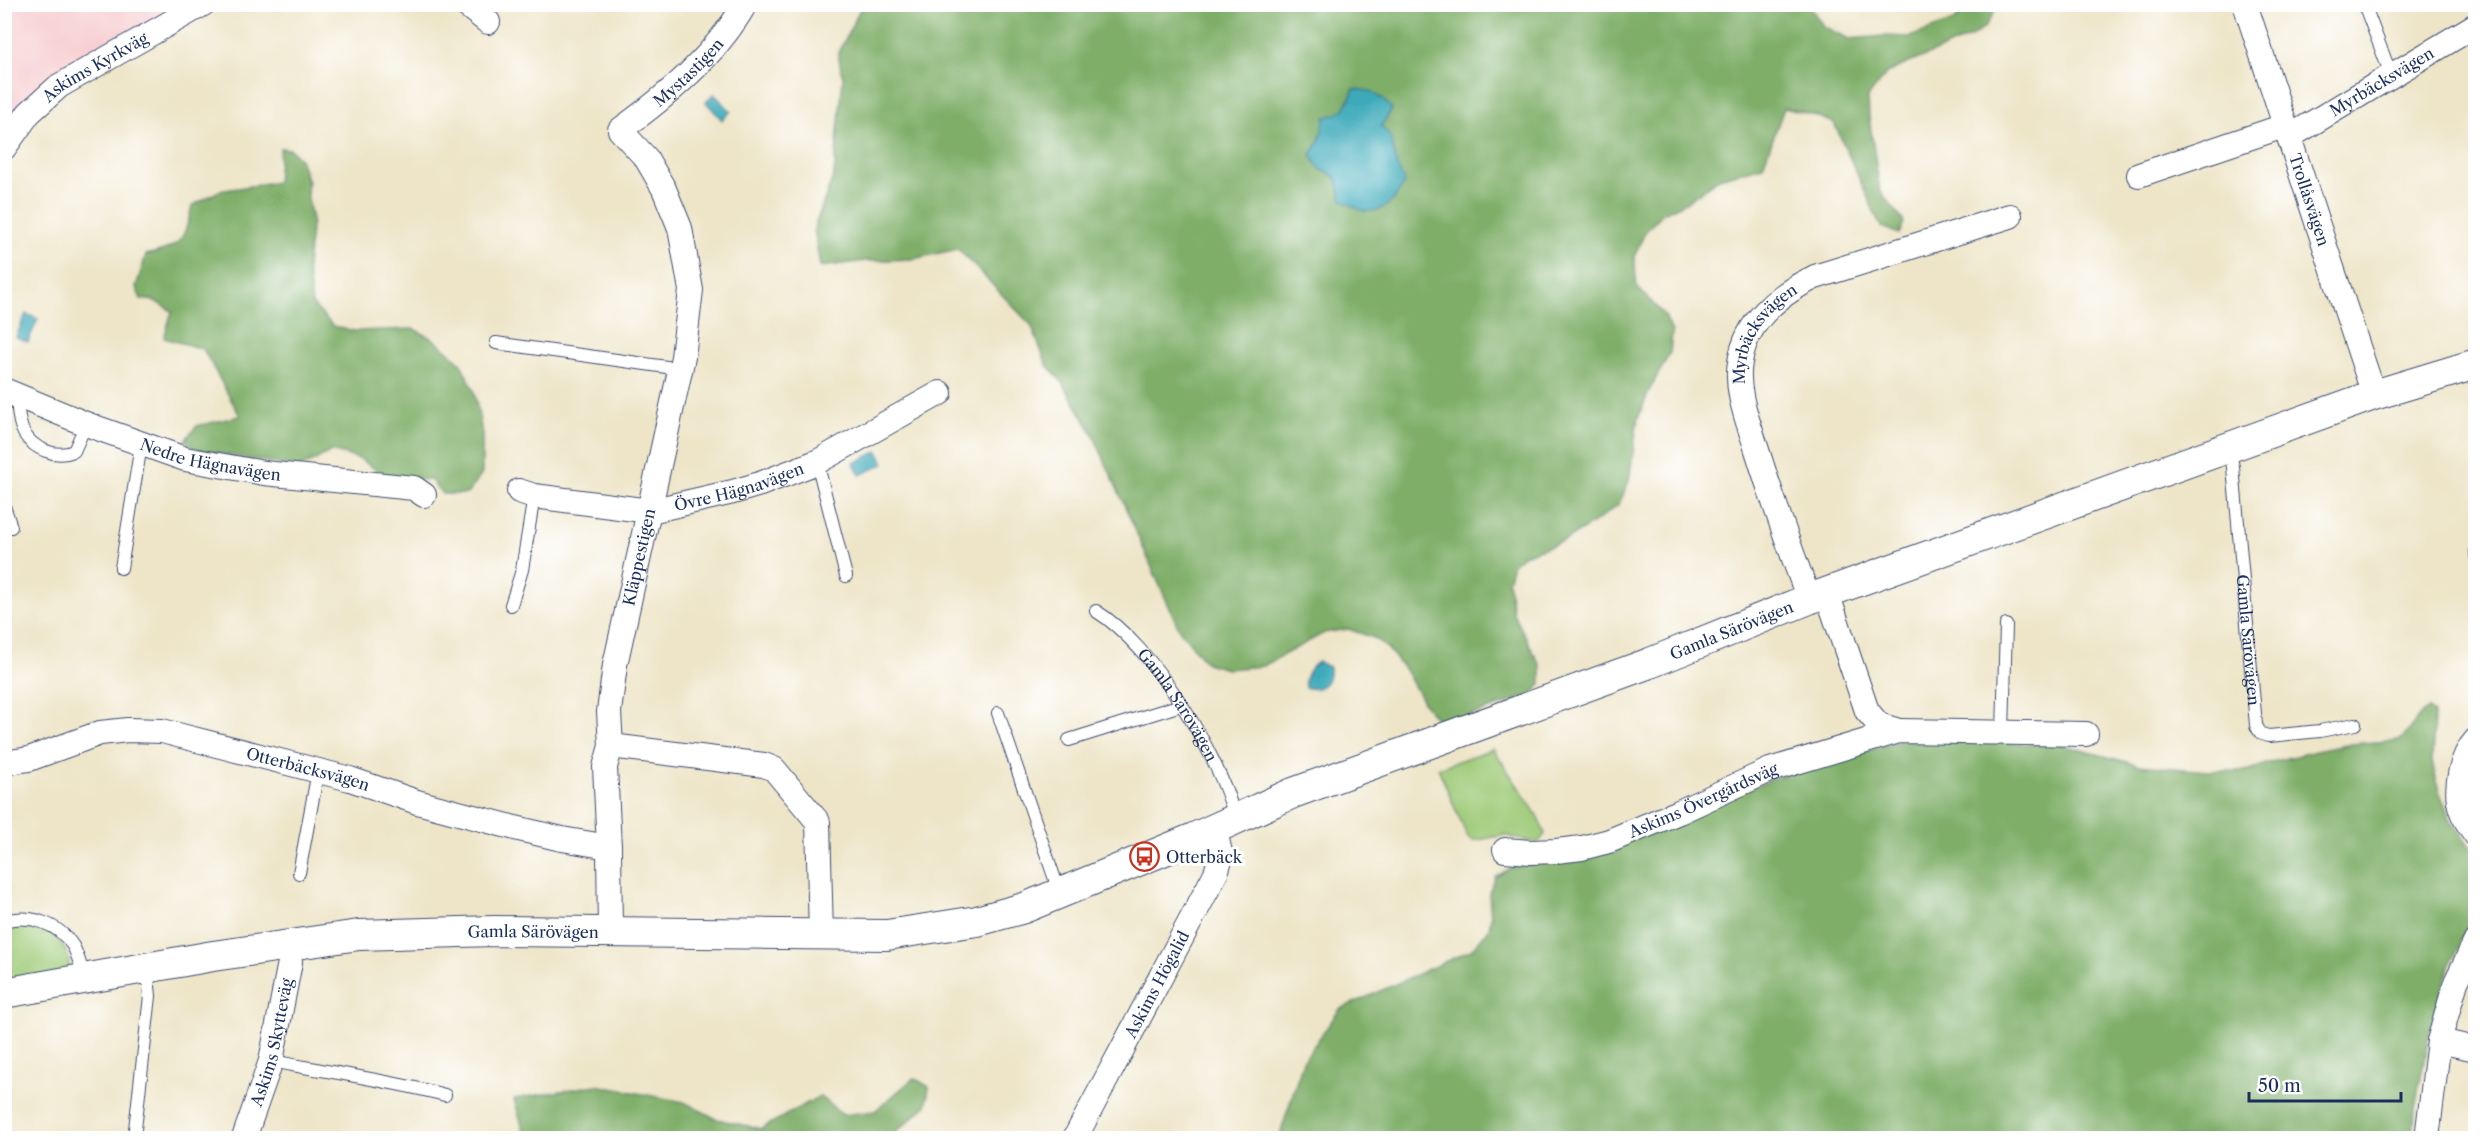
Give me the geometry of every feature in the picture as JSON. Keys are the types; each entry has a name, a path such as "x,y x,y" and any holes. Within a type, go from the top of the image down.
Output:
{"street":[{"name":"Askims Kyrkväg","path":"4,148 29,113 59,86 203,4"},
{"path":"465,4 488,22"},
{"name":"Mystastigen","path":"620,130 663,99 725,33 746,4"},
{"name":"Trollåsvägen","path":"2245,4 2374,395"},
{"name":"Myrbäcksvägen","path":"2139,175 2287,132 2391,75 2475,25"},
{"name":"Kläppestigen","path":"610,933 605,767 611,746 609,712 615,665 681,369 692,290 680,228 664,189 646,158 620,130"},
{"name":"Myrbäcksvägen","path":"1818,596 1764,474 1740,390 1740,362 1750,331 1773,304 1786,293 1815,277 2010,216"},
{"name":"Gamla Särövägen","path":"4,993 147,967 337,937 409,932 494,931 887,935 978,921 1024,908 1060,894 1293,793 1650,663 1818,596 2374,395 2475,364"},
{"name":"Nedre Hägnavägen","path":"11,393 141,445 185,459 264,473 414,488 424,495"},
{"name":"Övre Hägnavägen","path":"526,494 650,511 760,484 817,462 940,393"},
{"name":"Askims Övergårdsväg","path":"1818,596 1867,711 1879,725 1899,731 2086,734"},
{"name":"Otterbäcksvägen","path":"4,763 29,759 100,733 148,730 173,733 318,771 485,820 562,839 609,847"},
{"name":"Askims Övergårdsväg","path":"1505,850 1556,851 1582,848 1609,841 1770,770 1899,731"},
{"path":"2475,740 2459,778 2458,795 2461,808 2475,835"},
{"path":"611,746 764,765 774,770 818,822 821,935"},
{"name":"Askims Högalid","path":"1075,1138 1216,873 1221,856 1225,823"},
{"path":"2427,1138 2439,1041 2456,982 2475,940"},
{"name":"Askims Skytteväg","path":"244,1138 271,1061 290,962 288,944"},
{"path":"2439,1041 2475,1049"}],"lane":[{"path":"2364,4 2391,75"},
{"path":"496,344 681,369"},
{"path":"11,393 25,437 38,448 59,455 74,451 87,424"},
{"path":"121,568 141,445"},
{"name":"Gamla Särövägen","path":"2229,449 2233,467 2258,731 2269,736 2320,731 2355,724"},
{"path":"817,462 846,576"},
{"path":"511,605 522,570 526,494"},
{"path":"4,506 11,527"},
{"path":"2475,516 2475,556"},
{"name":"Gamla Särövägen","path":"1096,611 1127,635 1150,660 1181,705 1224,782 1225,823"},
{"path":"2003,732 2006,625"},
{"path":"1070,740 1181,705"},
{"path":"998,713 1060,894"},
{"path":"299,873 318,771"},
{"path":"4,921 37,919 53,927 72,945 86,979"},
{"path":"134,1138 150,996 147,967"},
{"path":"271,1061 395,1082 445,1095"}],"shaded area":[{"path":"4,5 185,5 13,116 5,103"}],"green space":[{"path":"1808,4 1823,26 1849,39 1884,36 1910,37 1956,20 1964,5 1998,6 1985,27 1972,36 1888,72 1868,97 1880,191 1904,222 1899,234 1881,227 1834,123 1814,115 1784,108 1763,166 1719,178 1688,201 1663,213 1645,232 1634,257 1637,287 1665,316 1672,332 1670,353 1651,387 1638,418 1629,481 1619,504 1598,520 1566,540 1523,555 1513,564 1508,581 1513,613 1541,667 1541,684 1532,695 1451,722 1436,718 1425,705 1405,670 1388,649 1374,638 1348,629 1324,633 1263,666 1227,669 1206,663 1179,629 1093,434 1063,383 1047,365 1031,325 958,249 913,259 866,261 820,267 814,228 834,174 843,78 838,54 862,5","holes":["1354,89 1375,94 1392,110 1381,126 1394,149 1397,172 1343,200 1336,177 1320,169 1311,155 1346,106"]},
{"path":"280,148 290,149 300,159 308,182 307,193 312,221 307,267 312,304 333,326 354,331 414,329 435,340 460,362 474,391 482,432 482,474 467,494 442,494 431,480 388,478 360,459 331,451 301,468 195,449 185,440 197,426 240,416 203,349 164,338 172,311 155,301 141,299 136,287 146,255 167,249 180,240 192,206 219,191 277,182"},
{"path":"2429,709 2434,714 2432,762 2439,791 2452,822 2470,846 2475,860 2475,913 2450,964 2429,1035 2415,1107 2413,1138 1279,1138 1303,1061 1340,1009 1471,950 1489,929 1491,917 1489,893 1496,877 1512,867 1564,860 1775,778 1902,740 2063,745 2138,765 2208,771 2246,771 2320,750 2352,744 2401,740 2420,715"},
{"path":"1493,749 1537,815 1545,834 1539,842 1505,835 1473,841 1467,836 1438,768"},
{"path":"26,924 44,929 58,938 69,961 70,971 5,982 4,933"},
{"path":"914,1078 929,1087 926,1106 896,1132 895,1138 526,1138 514,1099 596,1085 684,1102 717,1119 761,1129 820,1096 843,1115 875,1111"}],"water":[{"path":"1354,89 1375,94 1392,109 1381,126 1391,139 1397,167 1405,180 1390,203 1372,211 1356,208 1342,200 1336,177 1320,169 1311,155 1319,142 1325,117 1341,111"},
{"path":"714,94 731,111 722,120 706,102"},
{"path":"26,314 38,319 28,342 16,337"},
{"path":"878,451 884,464 860,475 854,463"},
{"path":"1318,662 1329,667 1326,682 1315,688 1305,687 1308,673"}],"place":[{"name":"Otterbäck","path":"1145,857"}]}
